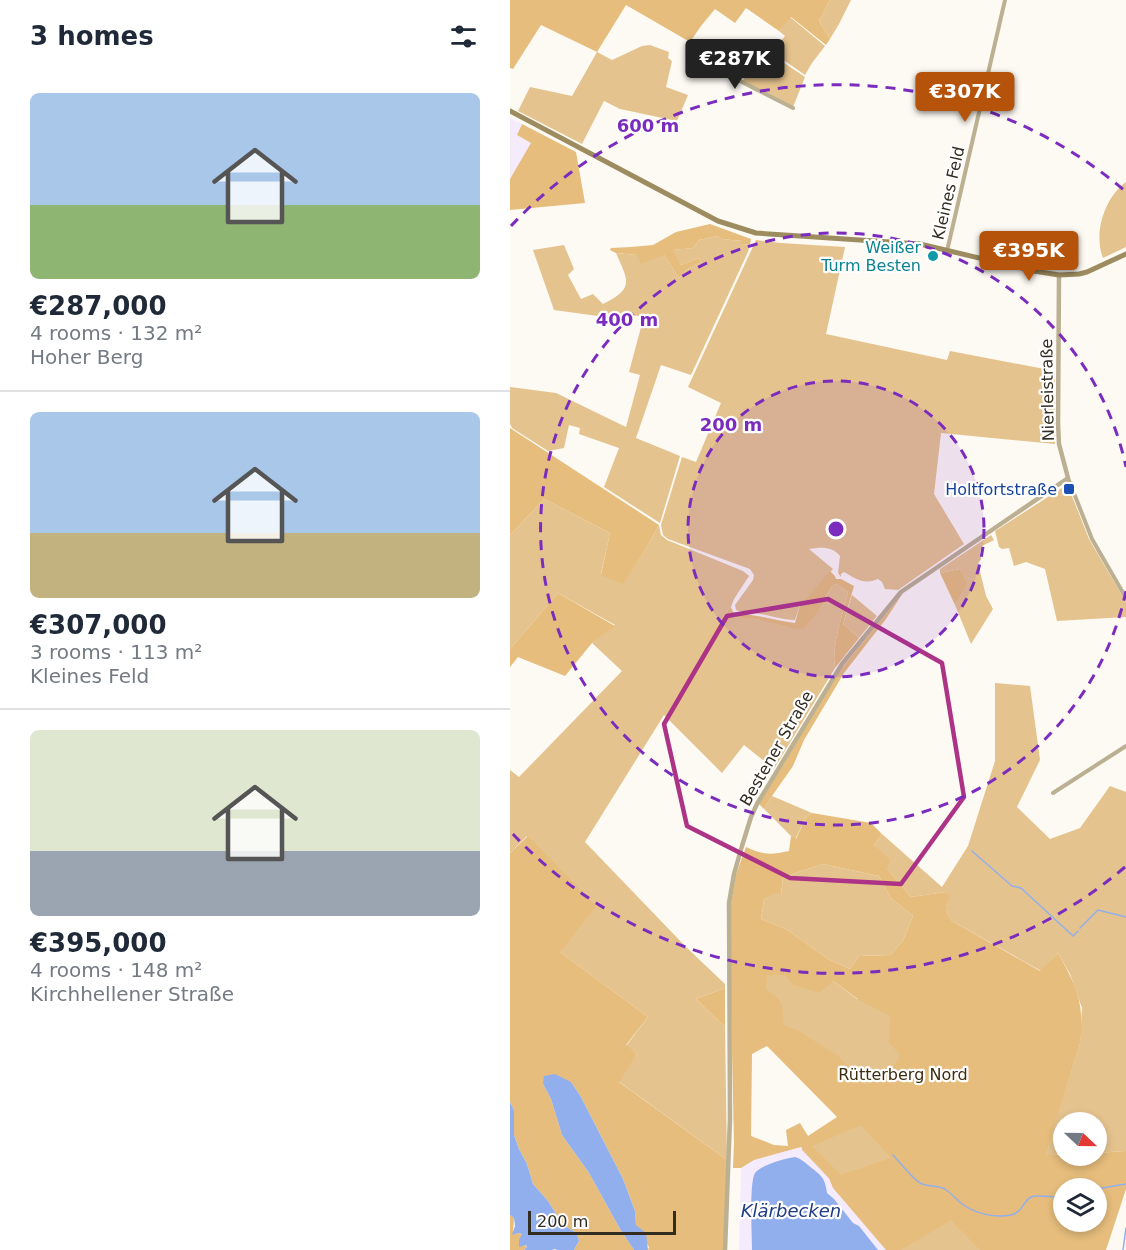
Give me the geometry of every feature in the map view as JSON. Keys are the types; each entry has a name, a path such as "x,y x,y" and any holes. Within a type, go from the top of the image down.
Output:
{"main road":[{"path":"510,111 694,208 734,227 756,233 920,244 1034,272 1059,275 1087,272 1126,254"}],"street":[{"name":"Kleines Feld","path":"947,251 1005,0"},
{"path":"688,50 738,80 793,108"},
{"name":"Nierleistraße","path":"1059,275 1059,444 1068,478 1092,539 1126,598"},
{"name":"Bestener Straße","path":"725,1250 730,1119 728,910 734,874 751,817 830,682 901,592 1068,478"},
{"path":"1053,793 1126,746"}],"highlighted area":[{"path":"828,599 942,663 964,797 901,884 790,878 687,826 664,724 727,616"}],"shaded area":[{"path":"510,118 522,124 517,135 532,143 510,179"},
{"name":"Klärbecken","path":"801,1147 828,1176 833,1188 886,1250 739,1250 741,1168 753,1160"}],"green space":[{"path":"510,0 830,0 819,21 830,39 826,45 791,17 779,31 746,8 735,23 715,9 690,42 626,5 597,52 541,25 513,69 510,68"},
{"path":"830,0 851,0 830,39 819,21"},
{"path":"790,17 825,46 805,75 772,52 785,36 779,31"},
{"path":"650,45 669,52 668,58 672,61 666,87 688,95 677,121 620,109 604,101 582,144 518,111 530,87 572,96 597,52 612,60 642,46"},
{"path":"759,46 805,77 793,107 743,82"},
{"path":"522,124 576,152 585,203 510,210 510,179 531,143 517,135"},
{"path":"1126,182 1126,247 1103,258 1099,238 1103,216 1112,197"},
{"path":"710,224 751,239 750,244 741,245 742,241 722,239 717,236 699,240 693,248 673,250 681,265 699,258 701,262 689,268 679,278 664,255 641,264 637,255 616,253 610,250 611,248 653,245 676,232"},
{"path":"717,236 722,239 742,241 742,245 750,244 748,252 691,375 661,365 636,438 680,456 660,523 604,487 619,448 579,434 580,428 569,425 564,448 548,451 512,428 510,424 510,387 556,393 626,427 640,375 629,372 644,316 608,315 605,317 554,310 533,250 564,245 574,269 568,275 581,299 593,294 603,304 620,293 626,283 624,271 616,253 664,255 679,278 689,268 701,262 699,258 681,265 672,250 693,248 699,240"},
{"path":"756,240 845,247 826,334 947,360 950,351 1055,371 1055,444 941,433 934,494 964,544 898,590 885,589 878,579 864,581 844,572 841,577 838,573 840,556 837,553 826,548 809,549 833,569 800,605 795,620 736,610 735,605 753,580 754,575 750,569 668,539 663,535 661,525 682,457 696,462 721,403 688,387"},
{"path":"510,428 659,525 623,584 601,575 610,533 544,499 510,535"},
{"path":"1068,486 1089,539 1126,602 1126,617 1057,621 1045,569 1026,562 1014,566 1009,548 999,547 995,531"},
{"path":"544,499 610,533 601,574 623,583 659,525 661,535 667,540 743,571 749,576 715,629 726,620 737,617 761,620 790,628 825,599 832,586 836,584 848,592 836,640 835,668 774,769 744,745 722,773 664,715 585,842 725,984 725,988 696,999 725,1027 727,1160 618,1081 637,1054 626,1046 648,1017 560,952 527,836 510,853 510,770 519,777 622,671 592,643 615,625 558,593 510,649 510,535"},
{"path":"991,535 994,540 982,546 981,559 978,563 986,596 993,609 971,644 955,605 966,584 960,569 940,573 940,569"},
{"path":"960,569 967,584 955,605 940,573"},
{"path":"830,571 836,579 841,579 854,586 843,624 859,638 835,668 836,640 848,592 836,584 832,586 818,611 804,629 737,617 726,620 711,634 731,607 736,613 795,623 800,605"},
{"path":"558,593 615,626 592,643 565,676 518,657 510,667 510,649"},
{"path":"903,593 844,673 804,740 793,766 764,809 759,804 842,668"},
{"path":"852,595 877,616 859,638 843,624"},
{"path":"995,683 1030,686 1040,760 1017,807 1050,839 1080,828 1110,786 1126,792 1126,1151 1107,1152 1107,1112 1058,1112 1080,1044 1082,1008 1070,974 1058,953 1041,971 952,921 946,912 949,895 945,892 911,897 886,868 874,845 882,834 942,887 968,846 995,761"},
{"path":"772,796 812,813 806,817 795,840 764,809"},
{"path":"812,813 871,823 882,834 874,845 890,860 887,869 911,897 945,892 950,895 946,909 952,921 1040,971 1058,953 1078,996 1081,1030 1080,1044 1059,1112 1053,1112 1053,1130 1045,1155 1053,1155 1053,1166 1107,1166 1107,1152 1126,1151 1126,1189 1106,1250 980,1250 951,1220 901,1250 886,1250 833,1188 828,1176 801,1147 754,1160 741,1168 733,1168 729,915 736,874 746,847 767,854 777,853 789,851 791,836 796,839 806,817","holes":["823,864 879,876 891,898 913,916 903,941 890,955 859,956 850,969 828,959 786,929 761,919 764,899 775,893 781,895 783,877","767,975 785,975 794,985 819,993 833,981 859,1000 890,1016 889,1042 900,1055 885,1080 874,1079 865,1085 838,1056 799,1031 783,1025 781,1003 766,989","767,1046 837,1117 808,1136 800,1123 786,1130 788,1146 774,1145 751,1136 752,1054","861,1125 891,1158 841,1175 812,1146"]},
{"path":"528,836 596,906 560,952 648,1017 626,1045 637,1054 619,1082 727,1160 724,1250 648,1250 649,1247 636,1226 635,1211 623,1179 571,1082 543,1084 551,1099 562,1135 589,1173 634,1250 574,1250 579,1241 577,1233 563,1225 548,1201 533,1184 514,1135 514,1110 510,1102 510,853"},
{"path":"823,864 879,876 891,898 913,916 903,941 890,955 859,956 850,969 828,959 786,929 761,919 764,899 775,892 781,895 783,877"},
{"name":"Rütterberg Nord","path":"768,963 833,981 857,999 886,997 971,1162 1053,1158 1053,1166 1095,1166 1096,1178 1053,1178 1053,1232 1102,1232 1104,1250 890,1250 839,1189 802,1150 802,1148 857,1124 759,1011"},
{"path":"725,988 725,1027 696,999"},
{"path":"1053,1128 1053,1155 1044,1156"},
{"path":"510,1215 514,1218 513,1234 522,1234 520,1246 525,1245 527,1247 524,1250 510,1250"}],"water":[{"path":"555,1074 571,1082 581,1097 623,1179 635,1211 636,1225 646,1233 648,1250 634,1250 589,1173 562,1135 551,1099 543,1084 544,1076"},
{"path":"510,1102 514,1110 514,1135 533,1184 548,1201 563,1225 577,1233 579,1241 574,1250 524,1250 526,1245 519,1247 522,1234 512,1235 515,1226 514,1218 510,1215"},
{"name":"Klärbecken","path":"795,1157 821,1176 827,1193 853,1223 859,1226 878,1250 752,1250 751,1198 755,1173 780,1160"}],"waterway":[{"path":"972,851 1012,886 1021,888 1073,936 1078,931"},
{"path":"1080,928 1098,910 1126,917"},
{"path":"893,1155 919,1182 945,1189 962,1204 985,1214 998,1216 1015,1214 1031,1197 1053,1196"},
{"path":"1107,1187 1126,1184"},
{"path":"1123,1250 1126,1228"}],"place":[{"name":"Weißer Turm Besten","path":"933,256"},
{"name":"Holtfortstraße","path":"1069,489"}]}
